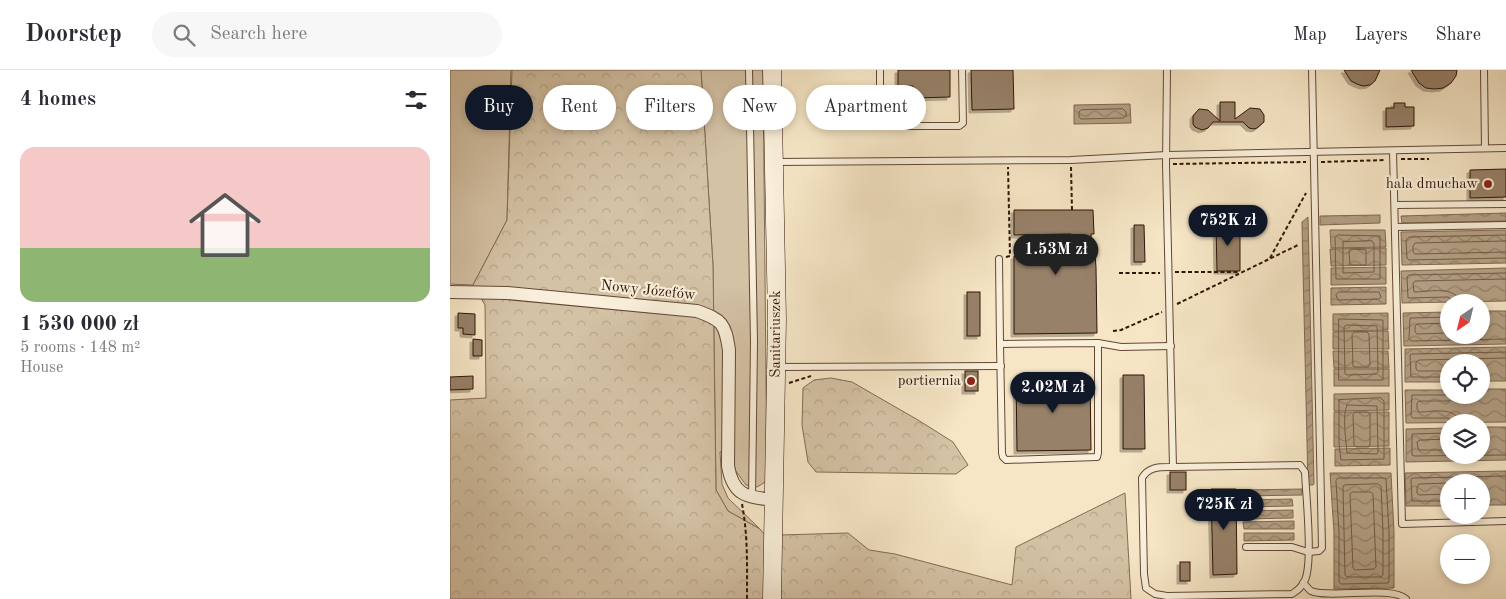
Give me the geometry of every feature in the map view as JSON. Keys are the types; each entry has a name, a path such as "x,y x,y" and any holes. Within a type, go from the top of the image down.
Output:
{"street":[{"name":"Sanitariuszek","path":"772,70 777,319 772,599"},
{"name":"Nowy Józefów","path":"450,292 507,293 697,311 717,318 726,332 729,350 728,466 731,480 739,492"},
{"path":"739,492 752,498 774,500"}],"lane":[{"path":"749,70 754,342 752,498"},
{"path":"880,70 880,123 884,126 959,126 963,122 962,70"},
{"path":"1166,70 1168,155 1166,164 1173,467"},
{"path":"1246,548 1292,547 1308,552 1319,551 1322,548 1312,70"},
{"path":"1484,70 1485,148"},
{"path":"774,162 1071,160 1168,155 1506,148"},
{"path":"1393,151 1402,524 1506,522"},
{"path":"1395,205 1506,204"},
{"path":"1396,228 1506,225"},
{"path":"999,259 1002,457 1006,460 1096,457 1098,453 1098,343"},
{"path":"1000,344 1098,343 1121,347 1171,346"},
{"path":"776,367 1001,366"},
{"path":"1300,465 1305,472 1308,552 1307,571 1300,589 1292,594 1167,596 1155,594 1146,588 1143,566 1142,478 1146,471 1152,468 1173,467 1300,465"},
{"path":"1303,582 1312,592 1320,595 1360,596 1398,594 1406,599"}],"path":[{"path":"1166,164 1431,159"},
{"path":"999,259 1010,256 1008,160"},
{"path":"1071,160 1072,210"},
{"path":"1270,258 1313,180"},
{"path":"1113,331 1121,330 1170,308 1298,245"},
{"path":"1120,273 1243,272"},
{"path":"739,492 744,517 747,599"}],"green space":[{"path":"450,70 511,70 511,85 465,85 465,130 509,130 507,220 473,285 450,284"},
{"path":"512,70 701,70 702,85 626,85 626,130 705,130 713,266 716,490 728,511 760,529 765,535 764,599 450,599 450,400 486,398 485,305 473,285 507,220 510,130 533,130 533,85 512,85"},
{"path":"701,70 763,70 763,85 723,85 723,130 764,130 767,481 757,487 746,485 735,470 732,449 720,452 722,484 728,498 760,529 728,511 716,490 713,266 705,130 713,130 713,85 702,85"},
{"path":"831,378 852,382 953,442 968,465 956,474 816,472 808,462 802,425 803,388 814,380"},
{"path":"1125,493 1131,599 780,599 780,535 848,533 869,550 895,554 1012,585 1016,547"}],"water":[{"path":"1130,104 1131,123 1074,124 1074,105"},
{"path":"1506,213 1506,221 1402,223 1401,216"},
{"path":"1380,215 1380,223 1320,225 1320,216"},
{"path":"1308,217 1313,485 1308,485 1302,225 1302,222"},
{"path":"1330,230 1385,230 1386,247 1331,248"},
{"path":"1506,230 1506,263 1402,265 1401,232"},
{"path":"1386,248 1386,265 1331,266 1330,249"},
{"path":"1386,267 1386,284 1331,285 1331,268"},
{"path":"1506,268 1506,301 1490,301 1490,294 1440,294 1440,302 1402,303 1401,271"},
{"path":"1386,287 1386,304 1331,305 1331,288"},
{"path":"1490,311 1506,311 1506,344 1404,346 1403,313 1440,312 1440,344 1490,344"},
{"path":"1388,313 1388,330 1333,331 1333,314"},
{"path":"1388,331 1389,349 1333,349 1333,332"},
{"path":"1506,347 1506,381 1490,381 1490,354 1440,354 1440,382 1405,382 1405,349"},
{"path":"1333,351 1388,351 1389,368 1334,368"},
{"path":"1334,369 1389,369 1389,386 1334,386"},
{"path":"1490,389 1506,389 1506,422 1490,422 1490,414 1440,414 1440,423 1406,423 1405,390 1440,390 1440,404 1490,404"},
{"path":"1389,393 1389,410 1334,411 1334,394"},
{"path":"1334,412 1389,412 1389,446 1334,447"},
{"path":"1490,427 1506,427 1506,460 1490,460"},
{"path":"1440,428 1440,461 1406,462 1406,429"},
{"path":"1390,448 1390,465 1335,466 1335,449"},
{"path":"1506,471 1506,505 1490,505 1490,474 1440,474 1440,506 1406,506 1405,473"},
{"path":"1330,473 1391,473 1394,588 1334,589 1334,532"},
{"path":"1302,489 1302,495 1242,496 1242,490"},
{"path":"1292,499 1293,506 1243,507 1242,500"},
{"path":"1293,510 1293,518 1243,519 1243,511"},
{"path":"1294,521 1294,529 1244,529 1243,522"},
{"path":"1244,533 1294,533 1294,540 1244,541"}],"building":[{"path":"898,70 950,70 950,97 926,98 926,85 898,85"},
{"path":"971,70 1013,70 1014,109 972,110"},
{"path":"1344,70 1380,70 1375,81 1370,85 1363,86 1351,81"},
{"path":"1411,70 1457,70 1456,76 1451,83 1443,88 1435,89 1426,88 1419,83"},
{"path":"1220,102 1235,102 1235,119 1250,108 1260,109 1264,115 1264,122 1254,129 1249,128 1243,122 1213,122 1208,128 1202,130 1195,127 1193,116 1199,109 1208,110 1220,121"},
{"path":"1394,103 1405,103 1405,107 1414,107 1414,126 1386,127 1386,108 1394,108"},
{"name":"hala dmuchaw","path":"1506,169 1506,197 1470,198 1470,170"},
{"path":"1014,210 1093,210 1094,234 1091,234 1092,255 1095,255 1096,267 1097,333 1014,334 1014,256 1071,256 1071,234 1014,235"},
{"path":"1216,224 1240,224 1240,271 1217,271"},
{"path":"1134,225 1144,225 1145,262 1134,262"},
{"path":"967,292 980,292 980,336 967,336"},
{"path":"458,313 475,314 475,335 463,334 463,328 458,328"},
{"path":"473,339 482,340 482,356 473,356"},
{"name":"portiernia","path":"965,371 978,371 978,391 965,391"},
{"path":"1123,375 1144,375 1145,449 1123,449"},
{"path":"473,376 473,389 450,390 450,377"},
{"path":"1016,377 1090,377 1091,450 1017,451"},
{"path":"1170,472 1186,472 1186,490 1170,490"},
{"path":"1211,489 1236,489 1237,574 1213,575"},
{"path":"1180,562 1190,562 1190,581 1180,581"}],"place":[{"name":"hala dmuchaw","path":"1488,184"},
{"name":"portiernia","path":"971,381"}]}
